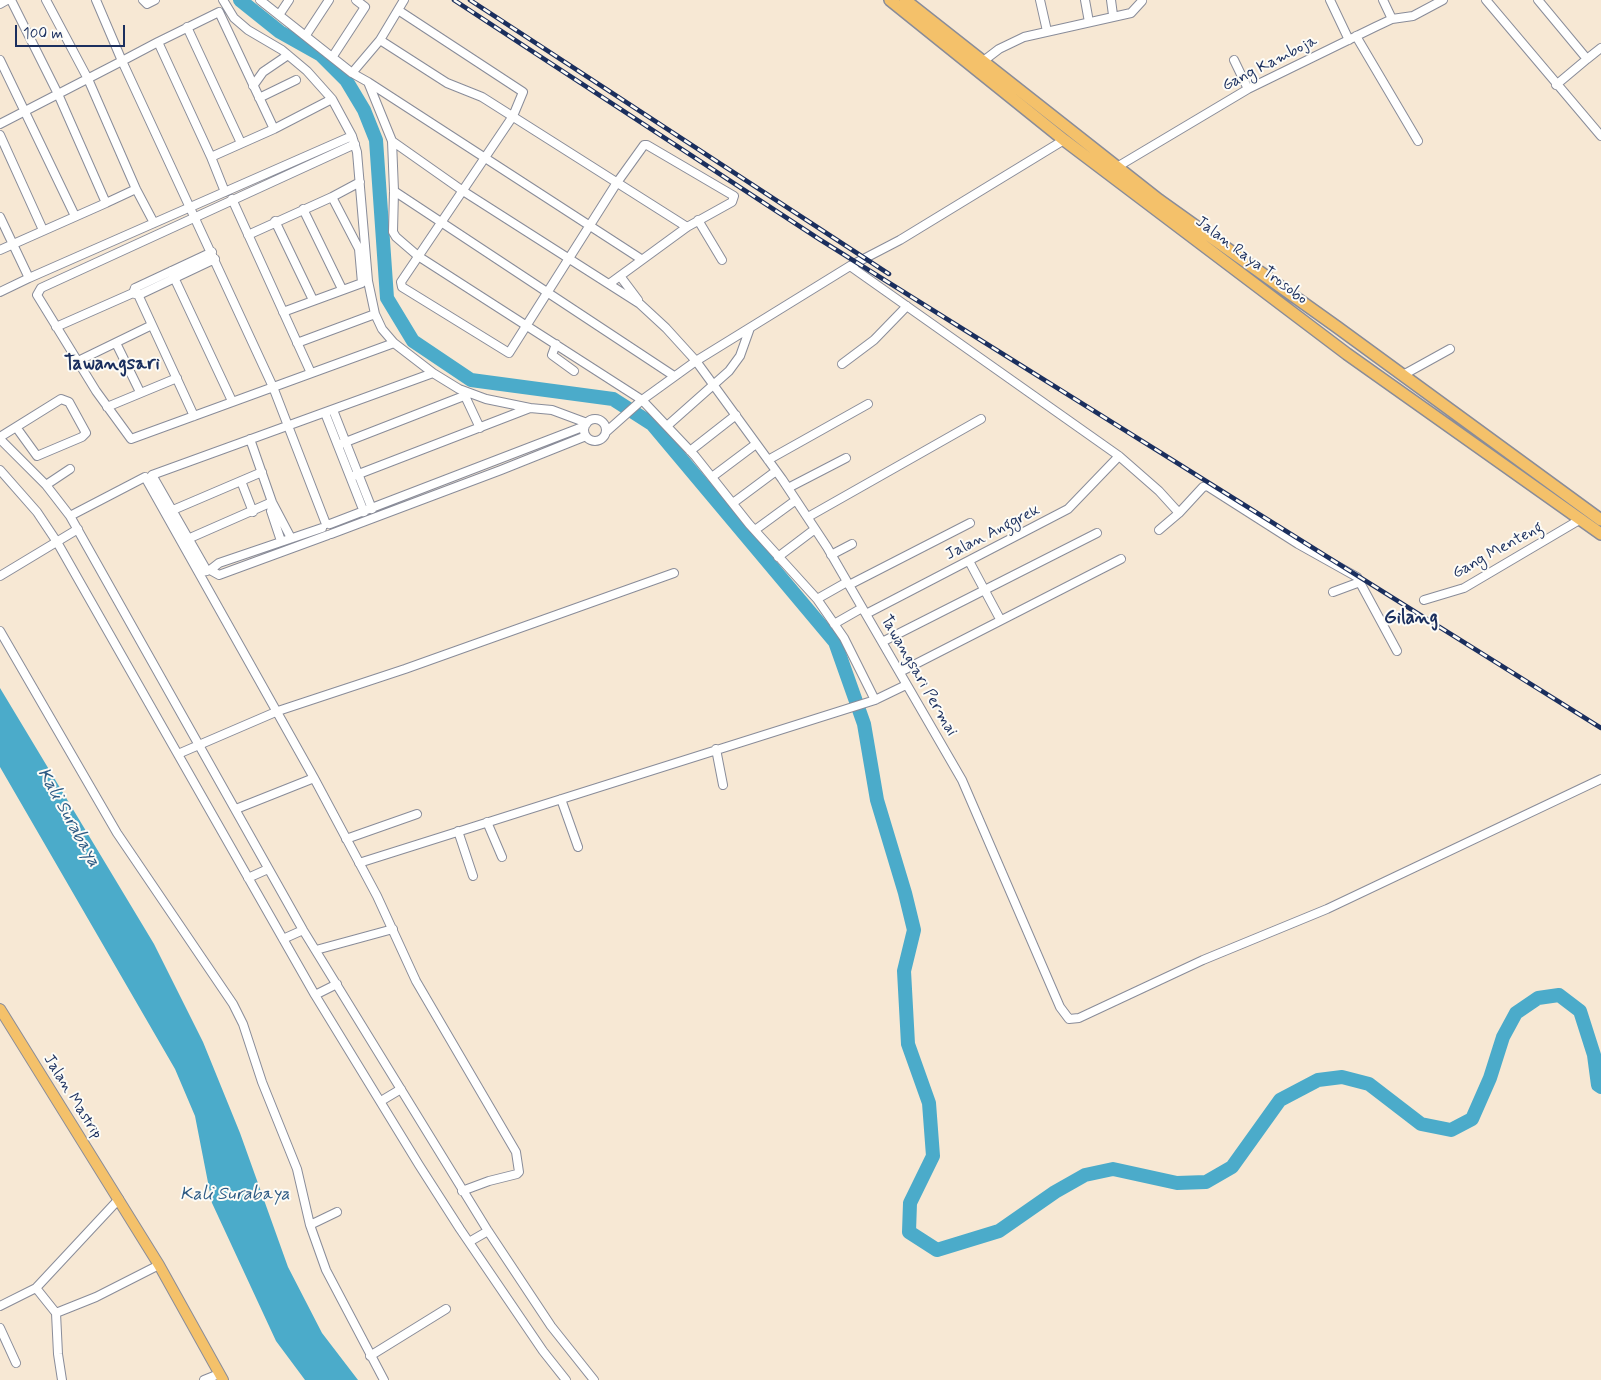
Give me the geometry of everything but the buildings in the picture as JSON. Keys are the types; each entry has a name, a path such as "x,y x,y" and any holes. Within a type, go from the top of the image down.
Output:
{"highway":[{"name":"Jalan Raya Trosobo","path":"890,0 1064,140 1259,288 1373,372 1601,534"},
{"name":"Jalan Raya Trosobo","path":"905,0 1117,167 1225,248 1365,347 1601,520"},
{"path":"1358,361 1365,347"},
{"path":"1373,372 1376,363 1381,359"}],"main road":[{"name":"Jalan Mastrip","path":"0,1009 159,1265 221,1377"}],"street":[{"path":"0,4 7,0"},
{"path":"11,0 58,94 106,203"},
{"path":"46,0 88,79 136,190 154,223"},
{"path":"96,0 122,62 214,255 273,386 326,525 325,534 329,534"},
{"path":"143,0 147,4 155,0"},
{"path":"223,0 234,18 248,30 288,55 307,71 332,99 352,136 355,144 360,182 366,262 374,314 394,343 433,373 467,395 530,408 552,410 586,425"},
{"path":"260,0 333,56 352,73 641,259"},
{"path":"279,15 288,0"},
{"path":"306,35 329,0"},
{"path":"333,56 367,3 356,0"},
{"path":"352,73 380,40 404,0"},
{"path":"1040,0 1047,31"},
{"path":"1086,0 1089,22"},
{"path":"1111,0 1113,15"},
{"path":"1330,0 1418,141"},
{"path":"1383,0 1392,19"},
{"name":"Gang Kamboja","path":"1117,167 1248,89 1392,19 1413,16 1443,0"},
{"path":"1486,0 1601,136"},
{"path":"1538,0 1587,59"},
{"path":"982,62 1010,43 1047,31 1113,15 1131,13 1142,2"},
{"path":"398,10 522,90 523,93 513,116 401,282 404,290 507,353 510,353 616,184 644,145 734,196 732,202 686,227 609,284"},
{"path":"0,124 218,12 274,129"},
{"path":"187,27 241,144"},
{"path":"380,40 447,82 482,97 686,227"},
{"path":"158,42 225,192"},
{"path":"1556,85 1601,48"},
{"path":"253,86 263,72 288,55"},
{"path":"0,60 26,110 75,216"},
{"path":"1234,60 1248,89"},
{"path":"245,69 263,72"},
{"path":"259,98 296,80"},
{"path":"368,82 392,142 394,234 418,256 556,344 640,402 667,426 778,557 817,599 867,681 873,701"},
{"path":"211,157 274,129 332,99"},
{"path":"0,135 43,230"},
{"path":"0,292 352,136"},
{"path":"586,436 591,440 602,438 606,432 640,402 696,361 850,266 900,240 1064,140"},
{"path":"392,142 640,304"},
{"path":"355,144 38,290 37,297 107,406 132,439 394,343"},
{"path":"248,235 275,221 332,197 360,182"},
{"path":"0,250 136,190"},
{"path":"394,191 674,376"},
{"path":"283,312 362,283 360,253 332,197"},
{"path":"232,200 311,373"},
{"path":"303,209 342,289"},
{"path":"0,216 29,278"},
{"path":"698,220 722,260"},
{"path":"275,221 313,300"},
{"path":"56,327 214,255"},
{"path":"850,266 1119,456 1159,491 1179,513"},
{"path":"173,274 232,401"},
{"path":"620,276 640,304"},
{"path":"136,292 194,416"},
{"name":"Tawangsari Permai","path":"640,304 666,328 696,361 714,385 808,517 848,583 962,780 1060,1006 1069,1019 1079,1018 1203,960 1327,909 1601,779"},
{"path":"842,364 874,340 907,306"},
{"path":"297,343 374,314"},
{"path":"78,362 152,325"},
{"path":"667,426 714,385 737,361 750,328"},
{"path":"116,343 140,392"},
{"path":"556,344 552,355 574,371"},
{"path":"1403,375 1450,350"},
{"path":"433,373 152,475 190,538 278,711 377,896 416,981 516,1152 519,1172 517,1174 489,1181 462,1191"},
{"path":"107,406 177,378"},
{"path":"467,395 480,428"},
{"path":"342,443 467,395"},
{"path":"16,427 38,456 82,437 86,433 69,402 61,399 16,427 0,438 46,485 70,516 76,530 197,746 236,809 266,869 302,931 316,950 335,985 486,1232 551,1326 594,1380"},
{"path":"768,460 868,404"},
{"path":"354,475 530,408"},
{"path":"329,411 368,511"},
{"path":"690,451 736,415"},
{"path":"206,571 219,563 368,511 498,461 586,425 594,419 620,420"},
{"path":"808,517 981,419"},
{"path":"599,420 605,427 606,432"},
{"path":"586,425 586,436"},
{"path":"70,516 144,477 206,571 219,575 269,558 586,436"},
{"path":"250,439 272,504 291,538"},
{"path":"712,477 756,444"},
{"name":"Jalan Anggrek","path":"834,624 969,561 1068,509 1119,456"},
{"path":"788,488 846,458"},
{"path":"498,461 501,470"},
{"path":"46,485 70,469"},
{"path":"0,470 33,506 59,541 317,994 470,1242 543,1351 566,1380"},
{"path":"732,503 776,471"},
{"path":"172,510 262,472"},
{"path":"241,481 253,512"},
{"path":"1159,530 1179,513 1203,487 1207,486 1360,582 1397,651"},
{"path":"416,492 419,501"},
{"path":"755,530 796,500"},
{"path":"190,538 272,504"},
{"path":"272,504 272,511 281,541"},
{"name":"Gang Menteng","path":"1424,600 1464,588 1581,519"},
{"path":"817,599 970,523"},
{"path":"778,557 815,529"},
{"path":"0,576 76,530"},
{"path":"882,642 1097,532"},
{"path":"831,555 852,544"},
{"path":"265,546 269,558"},
{"path":"900,672 1000,619 1121,559"},
{"path":"969,561 1000,619"},
{"path":"180,754 278,711 405,669 674,573"},
{"path":"1333,592 1360,582"},
{"path":"0,631 118,833 234,1004 297,1168 310,1225 326,1270 384,1380"},
{"path":"359,863 716,749 846,710 873,701 906,685"},
{"path":"716,749 722,785"},
{"path":"236,809 314,778"},
{"path":"561,799 578,847"},
{"path":"346,839 417,814"},
{"path":"487,822 502,857"},
{"path":"458,831 473,876"},
{"path":"249,877 266,869"},
{"path":"316,950 393,929"},
{"path":"284,938 302,931"},
{"path":"317,994 335,985"},
{"path":"382,1100 399,1090"},
{"path":"0,1306 36,1288 119,1199"},
{"path":"310,1225 337,1212"},
{"path":"470,1242 486,1232"},
{"path":"56,1313 96,1297 159,1265"},
{"path":"36,1288 56,1313 58,1354 62,1380"},
{"path":"370,1356 446,1309"},
{"path":"0,1328 16,1363"},
{"path":"204,1380 221,1377"}],"water":[{"name":"Kali Surabaya","path":"0,688 154,944 203,1042 240,1133 288,1267 322,1333 358,1380 305,1380 276,1341 212,1203 195,1116 175,1069 0,767"}],"waterway":[{"path":"240,0 280,32 321,55 346,80 364,110 376,140 387,298 413,341 471,380 613,399 652,424 835,642 864,724 877,800 914,930 904,971 908,1044 929,1103 933,1156 910,1203 909,1232 937,1250 999,1231 1055,1192 1085,1175 1113,1169 1177,1183 1206,1182 1232,1167 1280,1100 1318,1080 1342,1077 1369,1084 1421,1124 1451,1130 1472,1119 1490,1078 1503,1037 1516,1013 1538,998 1559,995 1580,1011 1594,1055 1598,1085 1601,1087"}],"railway":[{"path":"454,0 819,239 1601,728"},
{"path":"470,0 889,274"}],"district":[{"name":"Tawangsari","path":"112,365"},
{"name":"Gilang","path":"1411,619"}]}
